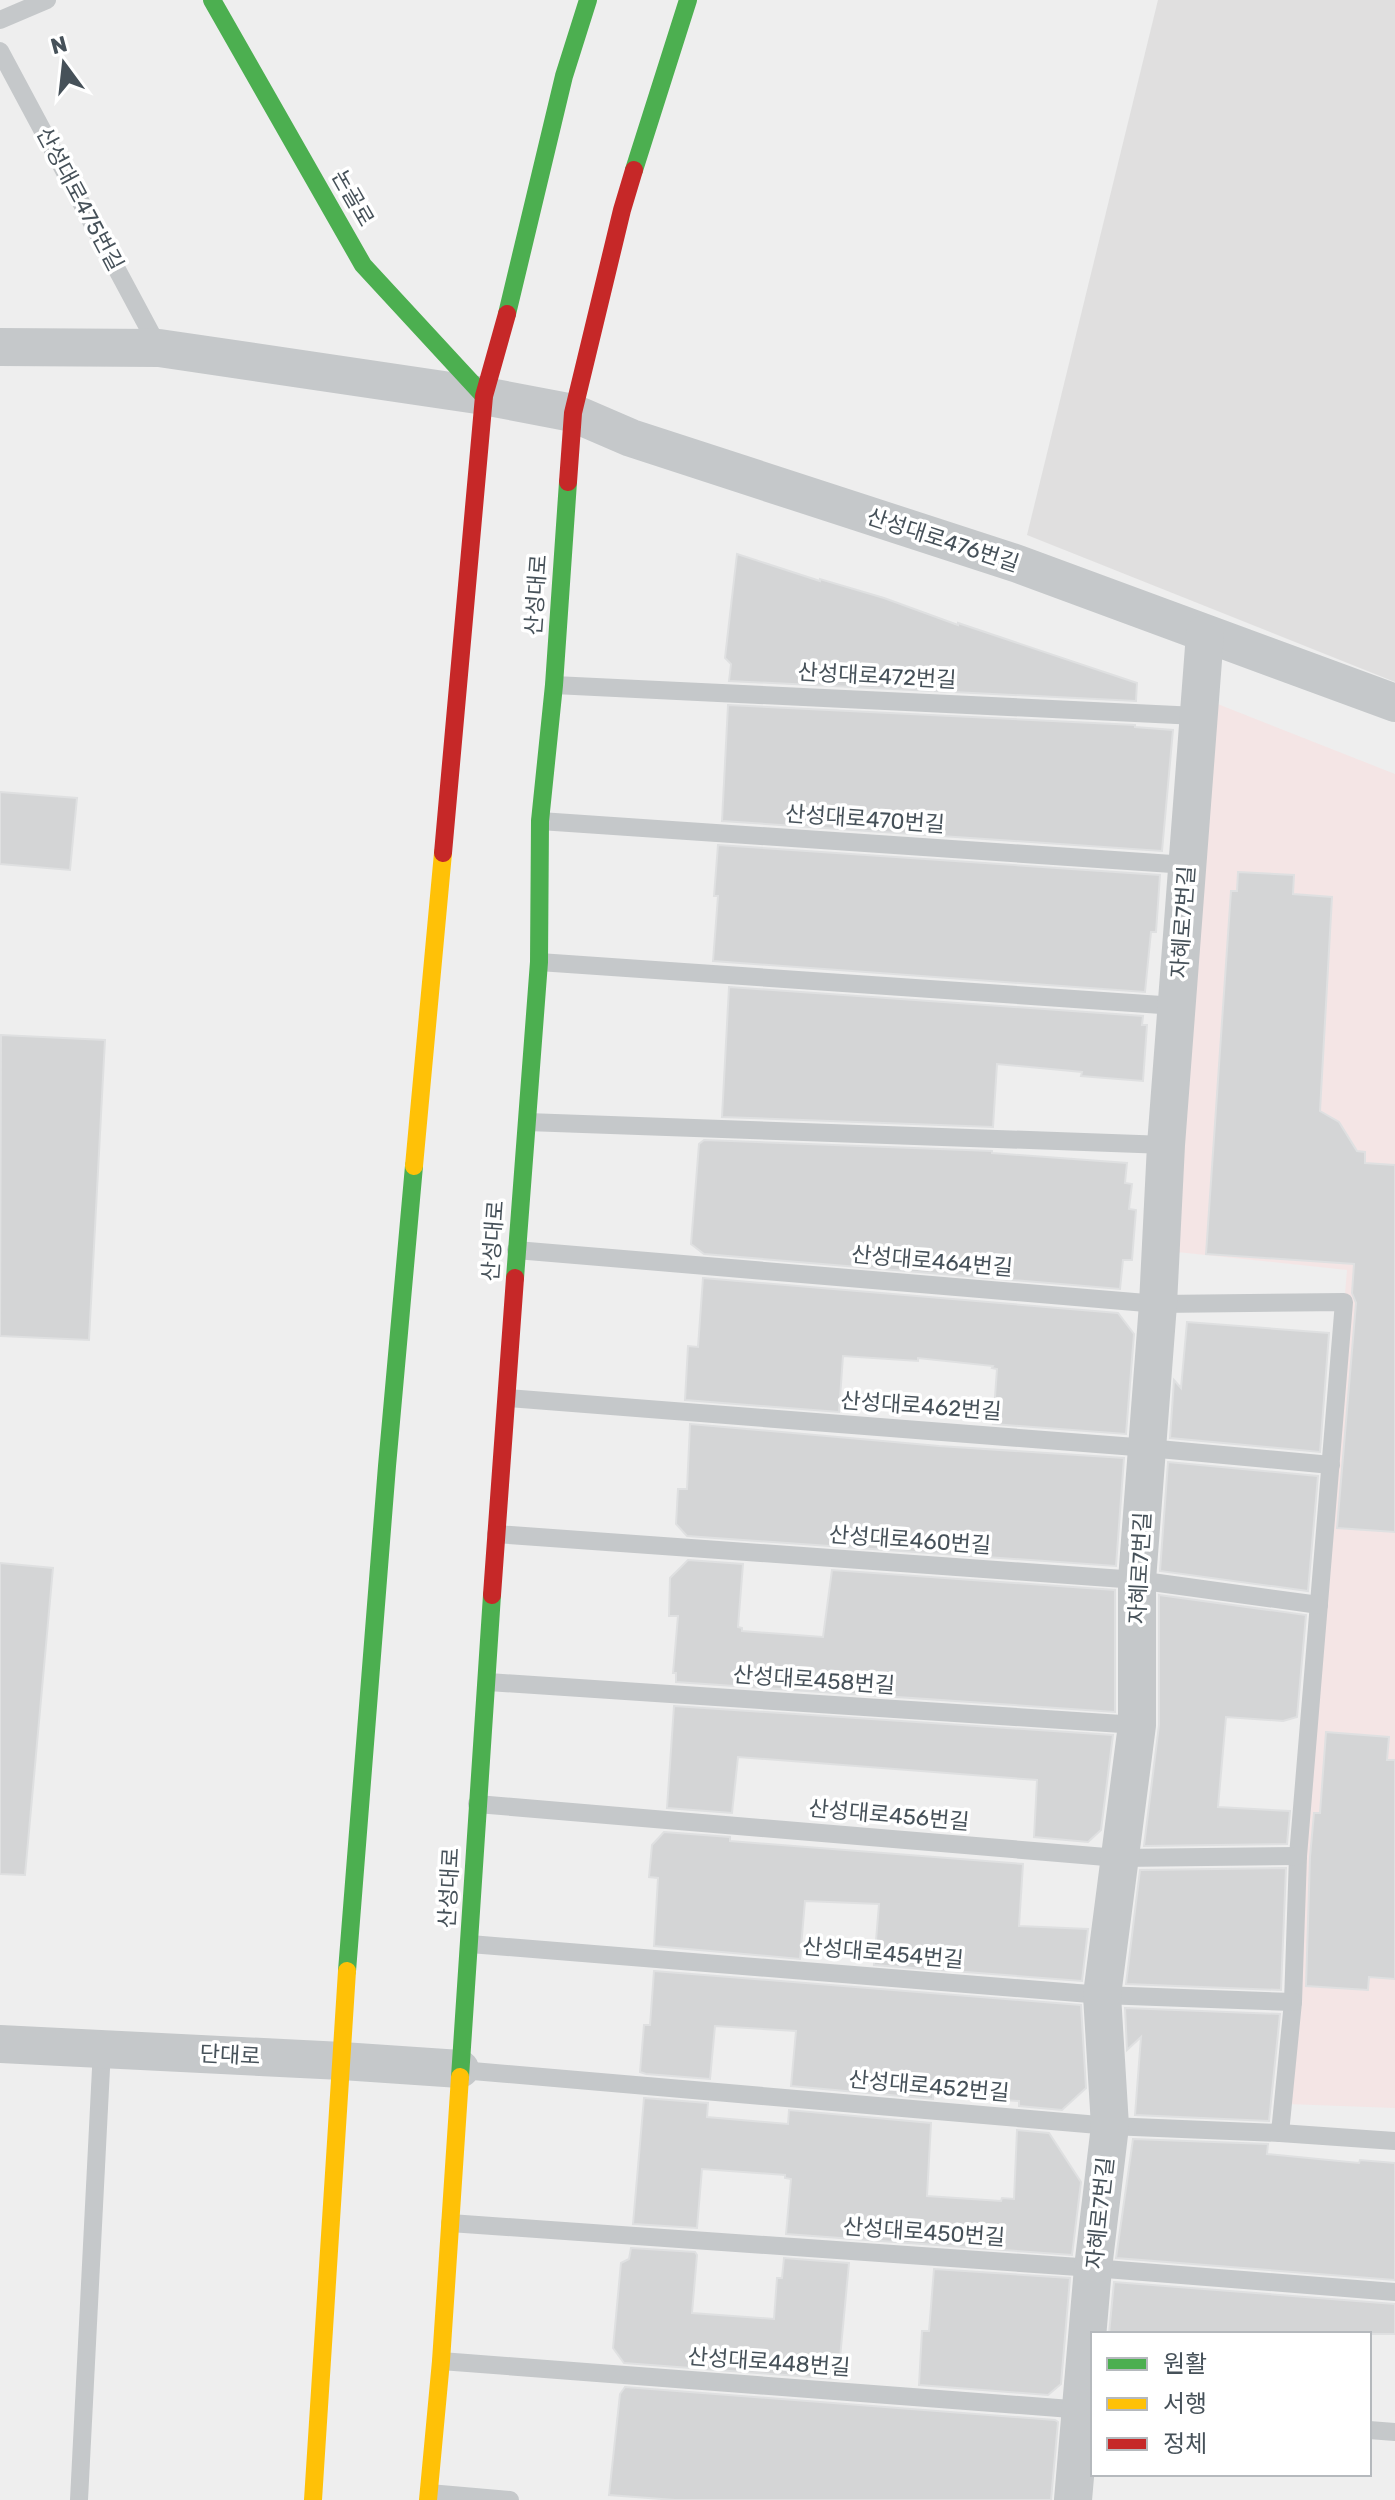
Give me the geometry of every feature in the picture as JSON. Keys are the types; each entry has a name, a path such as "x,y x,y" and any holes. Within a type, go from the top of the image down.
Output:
{"main road":[{"name":"논골로","path":"212,0 363,265 484,396"},
{"path":"313,2500 342,2061 387,1466 484,396 518,274 564,76 588,0"},
{"name":"산성대로","path":"428,2496 441,2361 477,1804 539,962 540,821 554,685 573,413 622,210 688,0"}],"street":[{"path":"0,347 159,348 484,396"},
{"name":"산성대로476번길","path":"484,396 573,413 631,438 1018,564 1395,703"},
{"name":"자혜로7번길","path":"1073,2500 1088,2411 1093,2268 1110,2126 1102,1995 1137,1725 1137,1580 1205,634"},
{"name":"단대로","path":"0,2044 460,2069"}],"lane":[{"path":"0,20 47,0"},
{"name":"산성대로475번길","path":"0,51 159,348"},
{"name":"산성대로472번길","path":"554,685 1197,716"},
{"name":"산성대로470번길","path":"540,821 1187,865"},
{"path":"539,962 1176,1006"},
{"path":"527,1122 1166,1145"},
{"name":"산성대로464번길","path":"516,1250 1158,1304 1344,1302 1331,1465"},
{"name":"산성대로462번길","path":"507,1398 1331,1465"},
{"path":"1280,2133 1293,2002 1298,1856 1331,1465"},
{"name":"산성대로460번길","path":"496,1534 1137,1580 1319,1605"},
{"name":"산성대로458번길","path":"488,1682 1137,1725"},
{"name":"산성대로456번길","path":"477,1804 1118,1858 1298,1856"},
{"name":"산성대로454번길","path":"470,1944 1102,1995 1293,2002"},
{"path":"79,2500 102,2049"},
{"name":"산성대로452번길","path":"460,2069 1110,2126 1395,2141"},
{"name":"산성대로450번길","path":"450,2223 1395,2292"},
{"name":"산성대로448번길","path":"441,2361 1088,2411"},
{"path":"1371,2430 1395,2432"},
{"path":"428,2496 510,2500"}],"shaded area":[{"path":"1158,0 1395,0 1395,682 1027,535"},
{"path":"1200,697 1395,774 1395,2108 1287,2104 1298,1856 1347,1270 1158,1250"}],"building":[{"path":"737,554 884,598 1137,683 1136,701 729,681 731,664 725,658"},
{"path":"728,705 1135,725 1173,730 1162,851 722,821"},
{"path":"0,792 77,798 70,870 0,864"},
{"path":"718,845 1160,875 1156,932 1151,932 1145,992 713,961"},
{"path":"1238,872 1294,875 1293,894 1332,897 1320,1111 1339,1122 1357,1151 1365,1152 1365,1163 1395,1165 1395,1532 1337,1528 1356,1303 1352,1293 1354,1264 1206,1254 1231,891 1237,891"},
{"path":"729,987 1143,1016 1142,1025 1147,1025 1143,1081 997,1064 993,1127 722,1117"},
{"path":"1,1035 105,1040 89,1340 0,1336"},
{"path":"704,1140 992,1151 1127,1163 1125,1183 1132,1184 1129,1209 1136,1210 1132,1260 1123,1260 1120,1289 704,1254 691,1244 699,1144"},
{"path":"703,1278 1118,1313 1134,1334 1126,1434 993,1424 997,1369 993,1366 918,1358 918,1361 843,1356 839,1412 685,1400 688,1346 698,1347"},
{"path":"1187,1322 1329,1333 1320,1452 1170,1438 1174,1380 1181,1388"},
{"path":"690,1424 939,1446 1124,1458 1116,1566 687,1536 676,1524 678,1489 687,1489"},
{"path":"1168,1462 1318,1476 1308,1591 1160,1571"},
{"path":"688,1560 743,1564 738,1627 742,1631 823,1637 832,1570 1115,1590 1115,1712 676,1682 676,1673 673,1673 678,1616 669,1616 670,1578"},
{"path":"0,1563 53,1568 25,1875 0,1874"},
{"path":"1159,1595 1306,1615 1297,1717 1283,1721 1226,1717 1218,1807 1290,1811 1287,1844 1144,1846 1159,1725"},
{"path":"674,1706 1113,1735 1101,1830 1088,1842 1034,1837 1037,1780 738,1757 732,1813 667,1808"},
{"path":"1326,1732 1389,1737 1387,1760 1395,1760 1395,1979 1369,1977 1368,1990 1306,1986 1310,1857 1314,1813 1320,1813"},
{"path":"664,1832 730,1837 730,1841 1023,1864 1019,1926 1088,1929 1082,1981 874,1965 879,1904 805,1901 800,1959 654,1946 658,1878 649,1877 652,1845"},
{"path":"1286,1868 1281,1990 1126,1984 1140,1870"},
{"path":"654,1971 1081,2005 1086,2088 1062,2110 1019,2106 1019,2101 933,2095 933,2099 791,2086 796,2031 715,2026 710,2079 646,2074 640,2072 644,2025 650,2025"},
{"path":"1125,2008 1280,2014 1269,2121 1135,2115 1141,2037 1127,2050"},
{"path":"644,2098 708,2103 707,2117 788,2124 789,2110 931,2123 927,2196 1001,2201 1002,2198 1014,2199 1017,2130 1049,2133 1081,2182 1072,2255 786,2234 791,2179 785,2178 785,2175 702,2169 697,2228 633,2224"},
{"path":"1133,2139 1268,2144 1267,2154 1359,2163 1360,2160 1395,2163 1395,2280 1116,2258"},
{"path":"631,2248 695,2252 692,2313 774,2319 777,2278 782,2278 784,2258 849,2263 838,2379 624,2363 613,2348 621,2263 629,2259"},
{"path":"934,2269 1070,2278 1061,2384 1048,2395 919,2385 922,2331 929,2331"},
{"path":"1114,2282 1395,2304 1395,2334 1109,2332"},
{"path":"625,2387 1055,2420 1058,2422 1051,2500 675,2500 609,2495 620,2394"}],"traffic: fast":[{"path":"212,0 363,265 484,396"},
{"path":"507,314 564,76 588,0"},
{"path":"634,170 688,0"},
{"path":"515,1278 539,962 540,821 554,685 568,482"},
{"path":"347,1971 414,1166"},
{"path":"460,2077 492,1595"}],"traffic: slow":[{"path":"414,1166 443,853"},
{"path":"313,2500 347,1971"},
{"path":"428,2500 441,2361 460,2077"}],"traffic: jam":[{"path":"568,482 573,413 634,170"},
{"path":"443,853 484,396 507,314"},
{"path":"492,1595 515,1278"}]}
